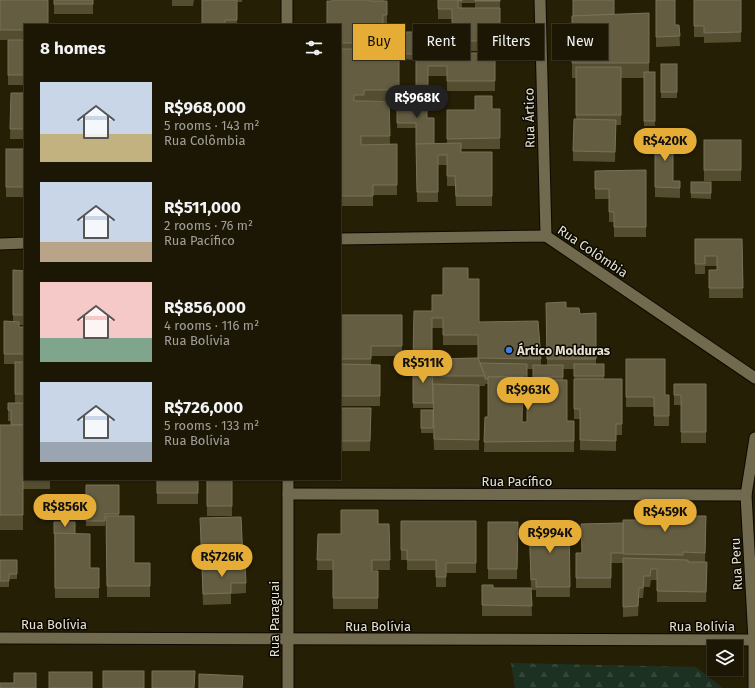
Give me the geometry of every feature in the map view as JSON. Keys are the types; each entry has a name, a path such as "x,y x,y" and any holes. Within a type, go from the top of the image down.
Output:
{"street":[{"path":"287,0 287,24"},
{"name":"Rua Ártico","path":"540,0 546,236"},
{"name":"Rua Colômbia","path":"341,239 546,236 755,378"},
{"path":"0,244 24,243"},
{"name":"Rua Peru","path":"754,688 754,640 746,495 755,438"},
{"name":"Rua Paraguai","path":"288,480 288,688"},
{"name":"Rua Pacífico","path":"288,494 746,495"},
{"name":"Rua Bolívia","path":"0,638 289,640 754,640"}],"green space":[{"path":"511,663 696,667 723,688 515,688"}],"building":[{"path":"0,0 48,0 48,24 24,24 24,30 0,30"},
{"path":"54,0 93,0 93,4 54,4"},
{"path":"202,0 237,0 237,20 225,20 225,24 202,24"},
{"path":"438,0 462,0 458,1 458,8 500,8 500,24 478,24 478,41 470,41 470,24 452,24 452,9 438,9"},
{"path":"500,0 500,1 475,1"},
{"path":"573,0 614,0 614,14 573,16"},
{"path":"656,0 675,0 675,25 679,25 680,36 656,37"},
{"path":"694,0 741,0 741,32 704,33 704,26 694,26"},
{"path":"327,1 387,1 387,15 383,15 383,24 353,24 353,43 341,43 341,24 327,24"},
{"path":"649,13 649,63 572,63 572,60 608,60 608,24 572,24 572,16"},
{"path":"405,32 413,32 413,54 405,54"},
{"path":"8,40 24,40 24,75 8,75"},
{"path":"341,49 353,49 353,60 399,60 399,90 364,90 364,95 354,95 354,101 389,101 390,136 361,136 361,145 397,144 397,185 373,185 373,196 341,196"},
{"path":"470,53 478,53 478,60 495,60 495,81 447,81 447,66 428,66 428,95 416,95 416,60 470,60"},
{"path":"661,64 677,64 677,92 661,92"},
{"path":"576,67 621,67 621,115 576,115"},
{"path":"644,72 655,72 655,121 644,121"},
{"path":"11,93 24,93 24,129 10,129"},
{"path":"475,96 492,96 492,109 500,109 500,138 447,139 447,110 475,110"},
{"path":"397,100 427,100 427,118 434,118 434,144 416,144 416,123 397,123"},
{"path":"574,119 616,120 615,152 573,151"},
{"path":"655,134 673,134 673,181 680,181 680,188 655,187"},
{"path":"704,140 741,140 741,170 704,170"},
{"path":"461,143 461,152 492,152 492,196 456,196 455,176 447,176 447,155 438,155 438,192 417,192 416,144"},
{"path":"6,149 24,149 24,187 6,187"},
{"path":"646,170 646,227 614,227 614,212 609,212 609,189 595,189 595,171"},
{"path":"691,182 711,182 711,193 691,193"},
{"path":"695,239 742,239 743,288 709,288 709,270 717,270 717,256 705,256 705,264 695,264"},
{"path":"443,268 468,268 468,279 479,279 479,322 538,321 541,359 478,358 478,335 443,335 443,318 432,318 432,359 413,359 414,311 432,311 432,295 443,295"},
{"path":"13,270 24,271 24,315 13,315"},
{"path":"566,302 566,308 579,308 580,314 596,313 596,359 547,359 546,303"},
{"path":"341,315 402,315 402,346 371,346 371,359 341,359"},
{"path":"4,321 19,322 19,327 24,327 24,354 4,354"},
{"path":"478,358 485,376 433,376 432,359"},
{"path":"626,359 665,359 665,395 669,395 669,416 654,416 654,397 626,397"},
{"path":"15,362 24,362 24,394 15,394"},
{"path":"480,363 527,364 527,379 523,379 523,377 488,377 488,379 485,379"},
{"path":"341,364 380,365 380,396 341,396"},
{"path":"413,364 432,364 433,403 413,403"},
{"path":"574,364 604,364 604,376 574,376"},
{"path":"533,365 563,365 563,377 533,377"},
{"path":"488,377 523,377 522,422 527,422 527,380 567,380 567,421 574,421 574,441 484,442 485,417 488,417"},
{"path":"574,379 622,379 622,424 616,424 616,441 580,440 580,409 574,409"},
{"path":"433,384 479,385 479,440 434,439"},
{"path":"674,384 706,384 706,432 681,432 681,395 674,395"},
{"path":"8,403 24,403 24,425 11,425 11,410 8,410"},
{"path":"341,408 371,408 370,441 341,441"},
{"path":"421,410 433,410 433,428 421,428"},
{"path":"0,425 24,425 23,515 0,515"},
{"path":"157,480 198,480 198,493 157,493"},
{"path":"207,480 232,480 232,506 207,506"},
{"path":"86,485 119,485 119,514 105,514 105,521 86,521"},
{"path":"341,510 378,510 378,524 389,524 390,560 372,560 372,571 378,571 378,598 333,598 333,560 317,560 318,534 341,534"},
{"path":"641,510 693,511 693,516 706,516 705,553 683,552 683,555 623,554 623,520 641,520"},
{"path":"106,516 134,516 134,563 150,563 150,586 107,586"},
{"path":"241,517 243,559 202,560 200,518"},
{"path":"401,521 476,521 476,563 446,563 446,577 436,577 436,560 407,560 407,550 401,550"},
{"path":"569,521 570,587 536,587 536,579 531,580 529,522"},
{"path":"54,522 75,522 75,534 54,534"},
{"path":"488,522 518,522 517,569 488,569"},
{"path":"623,523 623,553 611,553 611,578 576,578 576,553 582,553 581,524"},
{"path":"55,533 90,534 90,568 99,568 99,588 55,588"},
{"path":"623,558 707,562 706,592 657,591 657,569 651,569 650,576 644,576 643,588 639,588 638,606 623,607"},
{"path":"0,560 17,560 17,574 9,574 9,581 0,581"},
{"path":"245,564 246,583 231,583 231,593 203,594 202,565"},
{"path":"482,585 493,585 493,588 531,588 532,606 482,605"},
{"path":"103,671 144,671 144,688 103,688"},
{"path":"152,671 195,671 194,688 152,688"},
{"path":"49,672 92,672 92,688 49,688"},
{"path":"14,673 36,673 36,688 0,688 0,683 14,683"},
{"path":"199,674 243,676 242,688 199,688"}],"place":[{"name":"Ártico Molduras","path":"509,350"}]}
